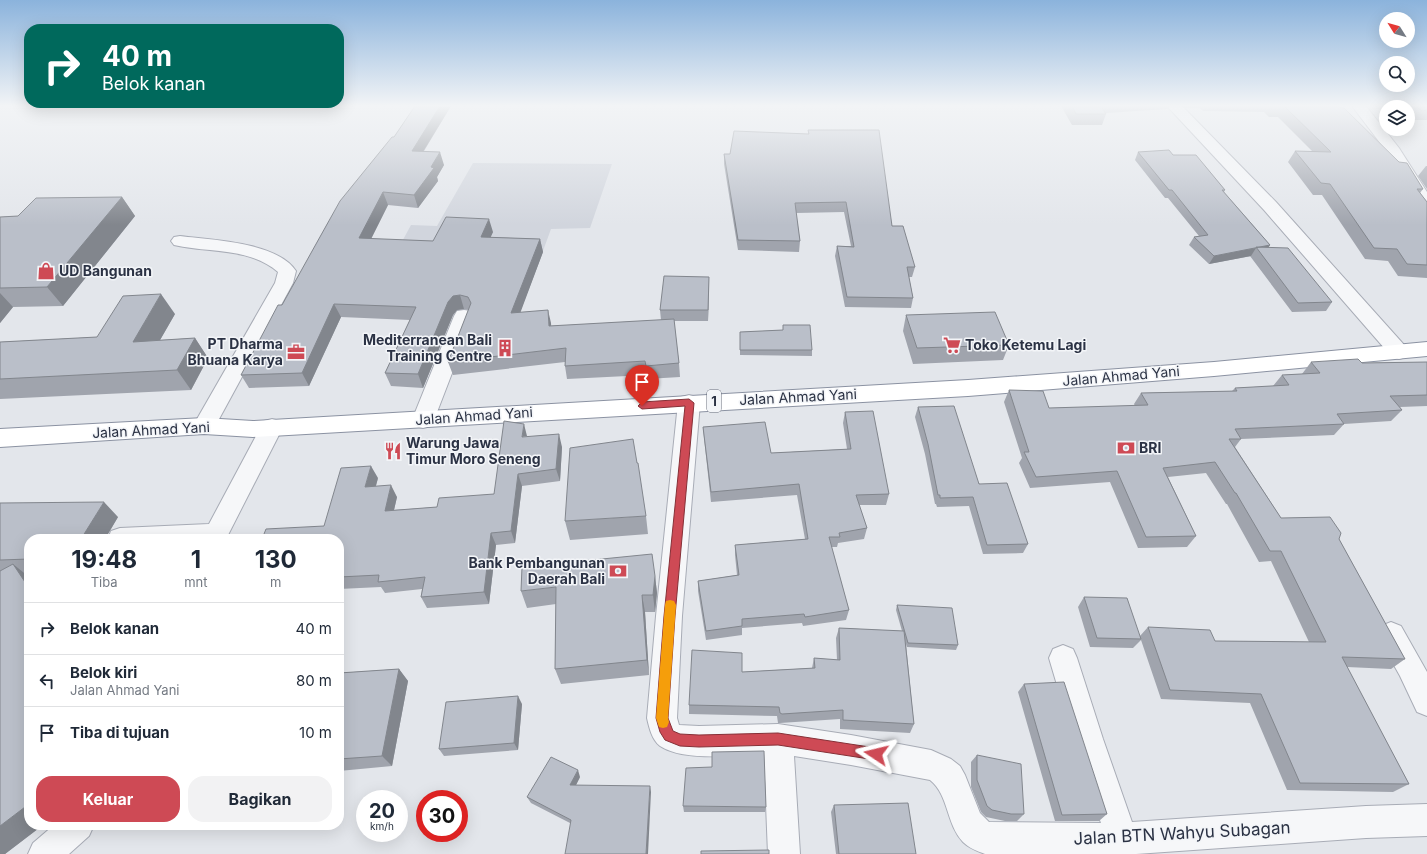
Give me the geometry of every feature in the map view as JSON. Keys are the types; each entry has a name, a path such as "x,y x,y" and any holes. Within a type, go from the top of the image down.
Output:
{"highway":[{"name":"Jalan Ahmad Yani","path":"0,438 204,426 253,429 968,388 1206,370 1427,349"}],"street":[{"path":"1212,146 1270,206 1399,352"},
{"path":"1390,146 1427,205"},
{"path":"180,241 220,246 260,255 274,260 287,271 280,289 204,426"},
{"path":"423,420 464,316"},
{"name":"Jalan BTN Wahyu Subagan","path":"689,403 669,616 662,718 664,728 669,736 680,740 699,741 778,739 931,765 943,770 951,781 965,818 978,835 985,838 1122,839 1366,822 1427,820"},
{"path":"217,534 272,427"},
{"path":"1379,615 1410,668 1427,702"},
{"path":"1063,658 1088,739 1122,839"},
{"path":"778,739 784,854"},
{"path":"44,854 72,830"}],"shaded area":[{"path":"473,163 612,164 590,228 551,229 529,289 483,317 461,315 468,299 373,295 411,225 437,226"}],"building":[{"path":"385,146 415,146 412,151 440,152 431,167 434,168 414,195 383,192 359,238 433,241 446,217 489,219 481,237 540,239 511,313 548,310 549,326 674,319 679,363 646,366 645,361 565,366 566,348 448,362 471,303 468,297 460,295 453,296 448,302 418,374 385,373 416,307 334,304 302,373 241,375 278,305 282,305 340,201"},
{"path":"731,146 881,146 892,226 903,226 915,267 907,267 913,298 847,297 837,246 854,247 846,202 795,203 800,241 738,240 724,154 730,154"},
{"path":"1325,146 1383,146 1399,162 1407,163 1423,189 1417,189 1427,202 1427,265 1407,264 1397,249 1374,248 1330,184 1321,183 1295,151 1331,152"},
{"path":"1169,150 1173,155 1196,155 1225,190 1222,190 1270,245 1214,256 1194,237 1208,235 1172,190 1169,190 1138,152"},
{"path":"122,197 47,287 0,288 0,217 18,216 36,198"},
{"path":"1256,247 1288,248 1332,302 1298,303"},
{"path":"664,276 709,277 708,310 660,310"},
{"path":"161,294 133,342 195,338 177,370 0,379 0,342 97,337 123,296"},
{"path":"995,312 1009,345 917,348 906,315"},
{"path":"783,325 810,325 812,350 740,350 740,332 783,330"},
{"path":"1358,359 1362,363 1427,362 1427,395 1390,396 1402,410 1337,414 1344,424 1235,429 1241,439 1229,439 1281,518 1330,517 1341,533 1339,539 1405,659 1342,657 1409,784 1300,783 1261,694 1170,690 1148,627 1210,630 1215,641 1326,642 1281,551 1270,551 1236,493 1215,462 1163,468 1196,536 1146,537 1117,471 1036,477 1024,452 1029,452 1009,390 1043,391 1049,408 1148,405 1141,393 1237,391 1235,388 1289,385 1282,375 1320,373 1311,362"},
{"path":"954,406 979,484 1007,483 1028,544 987,545 973,497 940,498 940,495 938,495 928,444 918,407"},
{"path":"873,411 889,494 856,495 867,528 839,533 840,537 829,537 849,610 805,617 804,614 742,619 742,626 706,631 698,581 739,575 735,545 808,539 799,484 711,492 703,427 765,422 771,453 851,449 845,412"},
{"path":"504,421 524,424 522,437 559,434 556,469 518,474 511,531 491,533 484,592 421,597 425,577 378,582 379,575 344,577 344,534 264,534 266,529 324,526 341,468 371,466 365,487 391,485 385,511 437,507 439,498 494,494"},
{"path":"633,439 646,516 565,521 570,448"},
{"path":"104,502 84,534 24,534 24,559 0,560 0,503"},
{"path":"652,554 655,576 653,595 642,595 647,660 555,669 556,587 521,591 522,567"},
{"path":"13,564 24,580 24,808 0,826 0,571"},
{"path":"1084,597 1127,598 1141,639 1097,638"},
{"path":"897,605 952,608 958,645 908,643"},
{"path":"839,628 904,631 914,724 843,720 843,710 782,714 780,713 779,707 689,705 692,650 742,653 742,672 815,668 814,658 840,660"},
{"path":"399,669 382,756 344,759 344,673"},
{"path":"1064,682 1107,814 1062,815 1024,684"},
{"path":"518,696 514,743 439,749 446,702"},
{"path":"764,751 766,807 683,806 686,768 712,767 712,752"},
{"path":"977,755 1021,764 1024,814 1011,814 992,810 987,806 977,780"},
{"path":"551,757 578,770 570,785 650,786 646,854 565,854 571,820 527,797"},
{"path":"908,803 916,854 839,854 834,805"},
{"path":"769,850 769,854 701,854 701,851"}],"slow traffic":[{"path":"663,722 662,718 670,605"}],"place":[{"name":"UD Bangunan","path":"46,271"},
{"name":"Toko Ketemu Lagi","path":"952,345"},
{"name":"Mediterranean Bali Training Centre","path":"505,348"},
{"name":"PT Dharma Bhuana Karya","path":"296,352"},
{"name":"BRI","path":"1126,448"},
{"name":"Warung Jawa Timur Moro Seneng","path":"393,451"},
{"name":"Bank Pembangunan Daerah Bali","path":"618,571"}],"route":[{"path":"642,406 689,403 669,616 662,718 664,728 669,736 680,740 699,741 778,739 876,754"}]}
